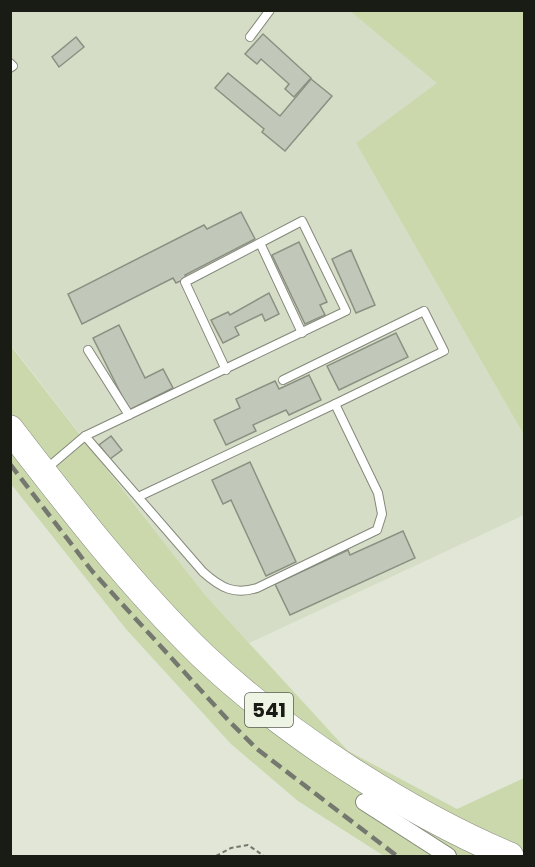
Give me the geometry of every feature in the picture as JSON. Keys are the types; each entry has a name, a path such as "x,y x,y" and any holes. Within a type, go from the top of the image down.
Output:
{"main road":[{"name":"541","path":"10,429 71,510 169,621 241,688 311,741 381,789 441,824 510,856"}],"street":[{"path":"364,802 448,856"}],"lane":[{"path":"250,37 270,10"},
{"path":"10,63 13,66 10,68"},
{"path":"43,472 85,436 226,370 346,311 302,221 185,282 226,370"},
{"path":"260,243 302,333"},
{"path":"138,497 444,351 424,311 283,380"},
{"path":"88,350 129,415"},
{"path":"85,436 203,573 220,587 240,593 257,588 377,530 382,514 378,492 335,404"}],"path":[{"path":"216,856 231,848 248,845 264,856"}],"shaded area":[{"path":"11,11 350,11 438,83 356,143 524,435 524,515 249,643 205,595 11,345"}],"green space":[{"path":"350,11 524,11 524,435 356,143 437,83"},
{"path":"10,345 205,595 348,751 457,809 524,778 524,856 384,856 298,801 231,744 126,629 11,484"}],"building":[{"path":"263,34 311,78 294,97 285,89 289,84 261,59 257,64 245,54"},
{"path":"76,37 84,47 59,67 52,57"},
{"path":"228,73 280,116 311,79 332,96 285,151 262,132 264,129 215,88"},
{"path":"241,212 255,239 185,275 187,278 176,283 173,278 82,324 68,294 204,225 207,229"},
{"path":"299,242 327,302 320,305 325,315 305,324 272,255"},
{"path":"351,250 375,305 356,313 332,259"},
{"path":"269,293 279,314 265,321 262,314 235,327 239,335 223,343 211,320 228,312 230,315"},
{"path":"119,325 145,378 163,369 173,388 129,410 93,338"},
{"path":"396,333 408,357 339,390 327,366"},
{"path":"309,375 321,400 289,415 286,410 253,425 256,431 226,445 214,420 240,408 236,399 275,381 279,389"},
{"path":"111,436 122,450 110,459 99,445"},
{"path":"250,462 296,562 266,576 231,500 223,504 212,480"},
{"path":"403,531 415,558 290,615 275,584 348,550 350,555"}],"railway":[{"path":"10,464 92,571 228,720 257,749 397,856"}]}
